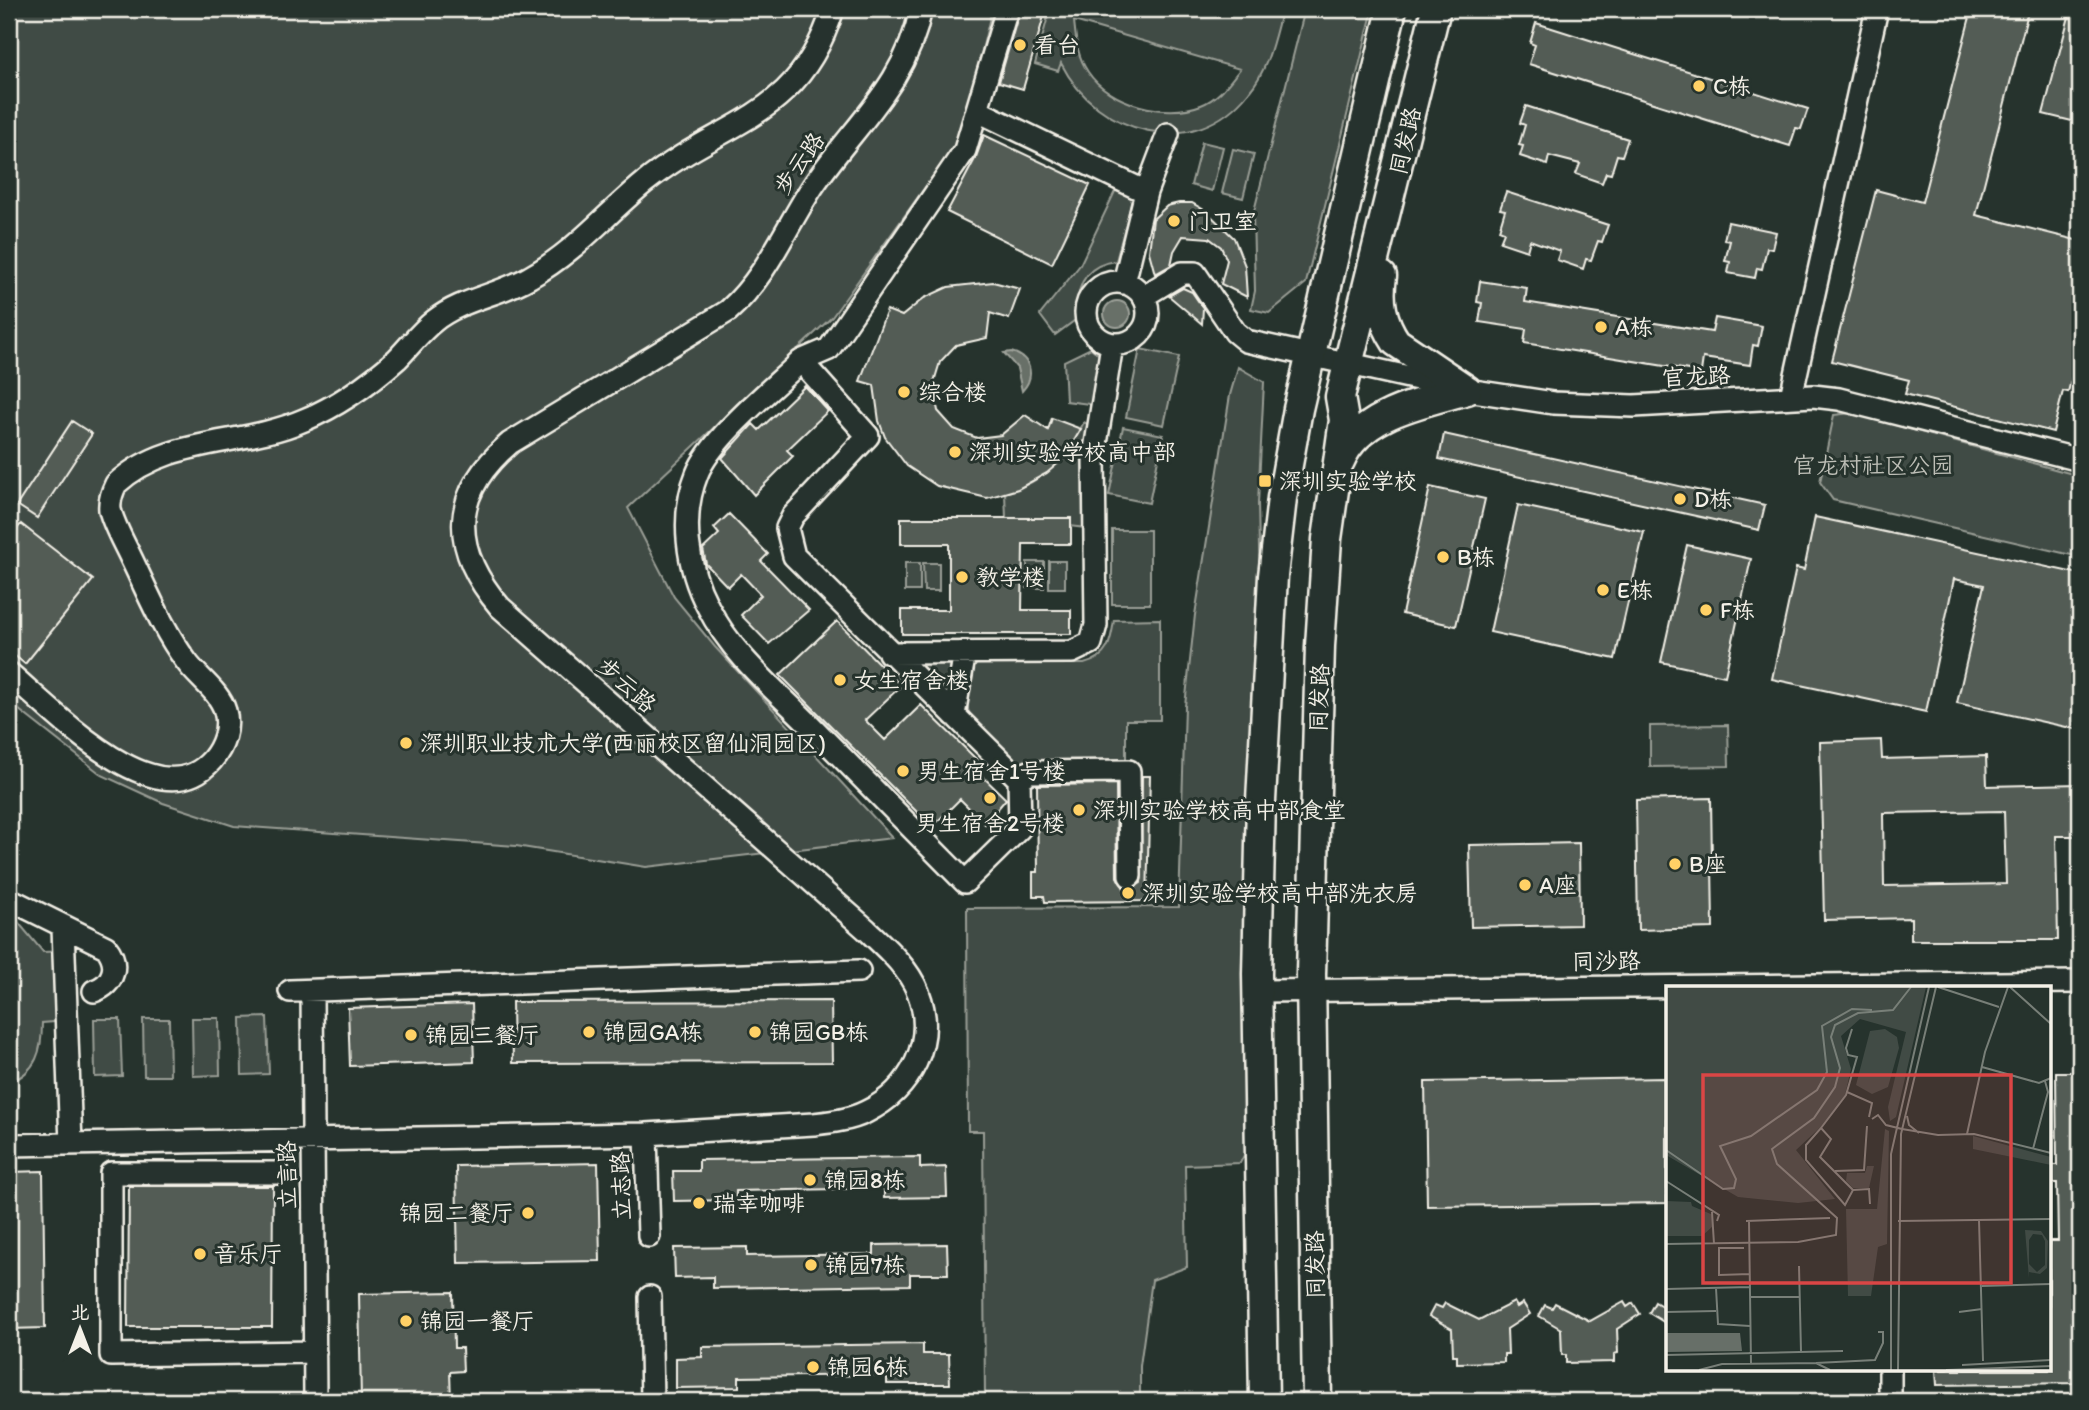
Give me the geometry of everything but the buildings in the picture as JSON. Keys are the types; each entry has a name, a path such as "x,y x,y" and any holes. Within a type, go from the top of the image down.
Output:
{"main road":[{"name":"同发路","path":"1264,1401 1258,991 1261,801 1273,576 1284,486 1311,356 1392,9"},
{"name":"同发路","path":"1317,1401 1312,991 1320,646 1327,538 1344,420 1340,397 1436,9"},
{"path":"1385,222 1380,306 1388,330 1406,351 1466,390"},
{"path":"1337,471 1348,447 1376,423 1405,408 1466,390"}],"street":[{"path":"9,673 111,757 133,771 169,779 187,777 208,765 218,754 226,731 225,708 186,661 159,618 111,511 110,502 116,484 171,452 277,430 305,420 374,378 433,321 448,312 508,288 549,266 584,240 664,168 749,120 776,100 808,64 833,9"},
{"name":"步云路","path":"9,1145 313,1142 646,1134 814,1124 865,1113 900,1088 913,1071 924,1034 918,992 906,971 867,930 500,607 470,564 464,544 466,503 475,481 488,462 510,443 728,311 749,292 812,187 897,77 921,9"},
{"path":"801,361 868,436 793,516 788,528 788,541 794,556 1019,779 1020,828 965,882 743,658 708,608 689,545 687,519 697,474 705,457 801,361 829,349 958,161 972,136 1007,9"},
{"path":"1791,397 1877,9"},
{"path":"978,111 1146,191"},
{"path":"1124,283 1146,191 1168,134"},
{"name":"官龙路","path":"1143,296 1187,272 1195,273 1242,339 1466,390 1594,406 1791,397 1839,399 2080,460"},
{"path":"1124,283 1143,296 1148,316 1146,326 1132,341 1112,345 1103,342 1090,331 1085,314 1086,304 1090,296 1105,284 1124,283"},
{"path":"889,653 1072,652 1086,648 1094,638 1094,456 1112,345"},
{"path":"954,715 965,652"},
{"path":"1019,779 1029,772 1129,771 1129,876"},
{"path":"9,899 64,928 101,943 111,953 115,966 111,979 94,991"},
{"path":"64,928 71,1144"},
{"name":"立言路","path":"315,1401 313,1142 301,991 859,971"},
{"name":"同沙路","path":"1872,986 2080,982"},
{"name":"同沙路","path":"1258,991 1666,988"},
{"name":"立志路","path":"646,1134 649,1236"},
{"path":"278,1173 111,1172 111,1355 315,1352"},
{"path":"650,1297 652,1401"},
{"path":"1889,1372 1890,1401"}],"green space":[{"path":"9,9 992,9 961,137 832,317 628,508 674,597 715,647 893,838 646,867 516,846 234,826 163,803 102,775 9,702"},
{"path":"1050,9 1282,9 1270,52 1249,92 1227,114 1201,127 1175,133 1148,131 1122,122 1098,108 1077,88 1061,63 1058,71 1035,64","holes":["1074,21 1240,69 1228,85 1201,105 1172,110 1139,106 1110,93 1088,72 1079,54"]},
{"path":"1305,9 1373,9 1306,283 1269,313 1251,309 1255,291 1253,215"},
{"path":"1202,142 1223,147 1212,191 1191,185"},
{"path":"1233,149 1254,154 1243,198 1222,193"},
{"path":"1118,185 1134,193 1116,261 1096,267 1089,273 1080,288 1078,318 1055,335 1040,315 1080,265"},
{"path":"1091,348 1103,358 1097,405 1066,401 1064,361"},
{"path":"1140,349 1179,357 1164,425 1126,417"},
{"path":"1238,367 1264,382 1258,504 1260,590 1248,1148 1240,1163 1185,1165 1187,1267 1152,1280 1140,1366 1140,1401 985,1401 983,1131 968,1131 967,908 1179,907 1185,706 1195,615 1230,395"},
{"name":"官龙村社区公园","path":"1851,413 2080,476 2080,557 1833,500 1820,482 1834,415"},
{"path":"1084,422 1090,426 1086,528 1006,518 1005,493 1031,482 1053,467 1070,447"},
{"path":"1123,427 1163,435 1149,503 1109,495"},
{"path":"1112,530 1150,530 1150,604 1112,604"},
{"path":"1049,561 1065,561 1065,588 1049,588"},
{"path":"1027,562 1044,562 1044,588 1027,588"},
{"path":"905,563 920,563 920,591 905,591"},
{"path":"923,563 939,563 939,591 924,591"},
{"path":"1160,619 1160,720 1126,720 1126,765 1019,766 981,732 974,722 966,701 970,675 977,664 1084,664 1098,658 1107,648 1114,620"},
{"path":"923,663 947,663 952,666 944,694 919,668"},
{"path":"1728,725 1729,766 1650,767 1650,726"},
{"path":"9,916 18,922 43,952 66,951 67,1021 42,1023 41,1042 36,1059 26,1072 9,1083"},
{"path":"267,1017 269,1074 242,1075 241,1018"},
{"path":"192,1018 219,1018 220,1075 193,1076"},
{"path":"94,1019 120,1019 122,1076 95,1077"},
{"path":"143,1019 169,1019 170,1076 144,1076"},
{"path":"621,1394 621,1401 489,1401 489,1397"}],"shaded area":[{"path":"1117,301 1126,305 1130,314 1126,323 1117,327 1108,323 1104,314 1108,305"},
{"path":"1011,352 1023,358 1029,368 1029,379 1022,391 1017,368 1004,353"}],"place":[{"name":"看台","path":"1020,45"},
{"name":"C栋","path":"1699,86"},
{"name":"门卫室","path":"1174,221"},
{"name":"A栋","path":"1601,327"},
{"name":"综合楼","path":"904,392"},
{"name":"深圳实验学校高中部","path":"955,452"},
{"name":"深圳实验学校","path":"1265,481"},
{"name":"D栋","path":"1680,499"},
{"name":"B栋","path":"1443,557"},
{"name":"教学楼","path":"962,577"},
{"name":"E栋","path":"1603,590"},
{"name":"F栋","path":"1706,610"},
{"name":"女生宿舍楼","path":"840,680"},
{"name":"深圳职业技术大学(西丽校区留仙洞园区)","path":"406,743"},
{"name":"男生宿舍1号楼","path":"903,771"},
{"name":"男生宿舍2号楼","path":"990,798"},
{"name":"深圳实验学校高中部食堂","path":"1079,810"},
{"name":"B座","path":"1675,864"},
{"name":"A座","path":"1525,885"},
{"name":"深圳实验学校高中部洗衣房","path":"1128,893"},
{"name":"锦园GA栋","path":"589,1032"},
{"name":"锦园GB栋","path":"755,1032"},
{"name":"锦园三餐厅","path":"411,1035"},
{"name":"锦园8栋","path":"810,1180"},
{"name":"瑞幸咖啡","path":"699,1203"},
{"name":"锦园二餐厅","path":"528,1213"},
{"name":"音乐厅","path":"200,1254"},
{"name":"锦园7栋","path":"811,1265"},
{"name":"锦园一餐厅","path":"406,1321"},
{"name":"锦园6栋","path":"813,1367"}]}
